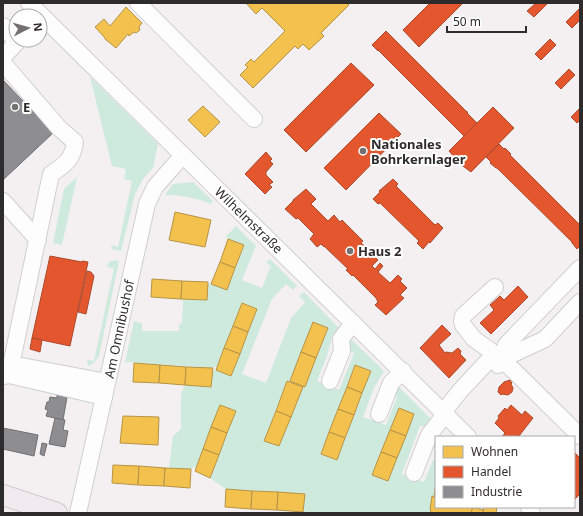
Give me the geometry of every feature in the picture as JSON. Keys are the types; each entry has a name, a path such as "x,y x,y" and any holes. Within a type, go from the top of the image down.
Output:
{"main road":[{"path":"3,495 57,513"}],"street":[{"name":"Wilhelmstraße","path":"29,3 445,412 467,436"},
{"path":"138,3 254,119"},
{"path":"3,26 17,42 3,57"},
{"path":"3,63 59,128 75,142 72,155 63,166 51,174 38,240 8,372 106,389"},
{"name":"Am Omnibushof","path":"78,513 147,204 155,187 182,155"},
{"path":"3,201 38,240"},
{"path":"502,359 506,345 580,268"},
{"path":"495,287 463,316 463,326 474,339 502,359 580,436"},
{"path":"414,473 429,435 460,391 487,362 502,359 545,339 580,302"},
{"path":"330,381 342,351 341,339 353,323"},
{"path":"379,414 391,383 403,371"}],"green space":[{"path":"90,77 158,144 153,168 143,179 135,194 121,251 112,249 111,245 118,247 132,181 124,179 126,169 112,166"},
{"path":"77,177 62,245 53,243 64,189"},
{"path":"193,182 213,201 211,204 189,197 165,195 173,184"},
{"path":"236,226 256,246 242,280 262,288 271,266 266,263 270,259 297,286 293,290 286,284 272,299 242,374 266,383 291,318 305,302 299,296 304,292 339,328 333,334 327,356 317,381 339,390 354,353 346,349 348,336 384,371 374,388 363,417 386,425 397,397 390,394 396,384 432,420 428,428 420,426 402,474 424,482 433,460 435,461 435,494 434,497 432,497 430,513 303,512 304,494 226,489 210,478 235,411 220,405 197,466 191,469 169,468 173,436 181,429 181,394 185,385 216,370 231,376 257,309 242,303 218,365 213,368 125,362 134,321 142,323 142,331 179,331 179,324 182,323 183,299 207,300 208,284 227,290 244,246 228,239 226,236","holes":["313,322 328,328 305,387 303,387 279,446 264,441 287,381 290,381","355,365 371,371 336,460 321,454","399,408 414,414 388,481 373,474"]},
{"path":"115,260 119,261 99,356 94,363 88,366 87,360 94,361 114,268 107,267 109,262"}],"building: Wohnen":[{"path":"246,3 347,3 349,5 321,33 324,36 309,50 303,44 298,49 295,46 253,88 240,75 248,67 245,65 251,59 254,62 285,31 262,8 256,14"},
{"path":"126,7 142,23 139,27 140,30 129,36 128,34 116,48 105,39 95,27 104,19 110,26"},
{"path":"203,106 220,122 205,137 188,120"},
{"path":"175,212 211,220 205,247 169,240"},
{"path":"228,239 244,245 235,268 220,262"},
{"path":"220,262 235,268 227,290 211,284"},
{"path":"152,279 182,281 181,299 151,297"},
{"path":"182,281 208,282 207,300 181,299"},
{"path":"242,303 257,309 248,332 233,326"},
{"path":"313,322 328,328 316,358 301,352"},
{"path":"233,326 248,332 240,354 224,348"},
{"path":"224,348 240,354 231,376 216,370"},
{"path":"301,352 316,358 305,387 290,381"},
{"path":"134,363 160,365 159,383 133,382"},
{"path":"160,365 186,367 185,385 159,383"},
{"path":"355,365 371,371 362,393 347,387"},
{"path":"186,367 213,368 211,387 185,385"},
{"path":"287,381 303,387 291,417 276,411"},
{"path":"347,387 362,393 354,415 338,409"},
{"path":"220,405 236,411 227,433 211,427"},
{"path":"399,408 414,414 406,436 390,430"},
{"path":"338,409 354,415 345,438 329,432"},
{"path":"276,411 291,417 279,446 264,441"},
{"path":"123,416 159,417 158,445 120,443"},
{"path":"211,427 227,433 219,455 203,449"},
{"path":"390,430 406,436 397,458 381,452"},
{"path":"329,432 345,438 337,460 321,454"},
{"path":"203,449 219,455 210,478 195,471"},
{"path":"381,452 397,458 388,481 372,475"},
{"path":"113,465 139,466 138,485 112,483"},
{"path":"139,466 165,468 164,486 138,485"},
{"path":"165,468 191,469 190,488 164,486"},
{"path":"226,489 252,491 251,509 225,507"},
{"path":"435,490 435,508 473,508 471,513 430,513 432,496 434,497"},
{"path":"252,491 278,492 277,510 251,509"},
{"path":"278,492 305,494 303,512 277,510"},
{"path":"473,508 483,510 483,513 471,513"},
{"path":"484,508 497,508 496,513 483,513"}],"building: Handel":[{"path":"430,3 463,3 419,47 403,30"},
{"path":"536,3 548,3 534,17 527,11"},
{"path":"580,8 580,20 572,28 566,22"},
{"path":"386,31 468,112 467,113 477,123 464,136 372,45"},
{"path":"550,39 556,45 541,60 535,54"},
{"path":"351,63 374,85 306,152 284,130"},
{"path":"569,69 575,75 561,89 555,83"},
{"path":"493,107 514,128 471,172 456,161 457,160 449,151"},
{"path":"580,108 580,120 577,123 571,117"},
{"name":"Nationales Bohrkernlager","path":"379,113 401,134 346,190 324,168"},
{"path":"499,144 511,154 510,155 580,225 580,246 577,249 572,242 497,168 490,163 491,162 486,157"},
{"path":"266,152 272,159 270,161 273,164 266,172 266,175 273,182 269,185 272,187 265,194 245,174"},
{"path":"393,179 398,184 396,186 435,225 438,223 443,228 423,249 417,243 419,241 380,203 378,204 373,199 380,192 379,191"},
{"name":"Haus 2","path":"306,189 316,199 311,204 328,221 334,215 340,222 342,220 363,241 361,243 373,253 372,254 378,260 372,266 375,269 380,263 383,266 378,272 390,283 398,275 402,279 400,281 407,288 400,295 404,298 386,315 375,305 378,302 376,298 346,270 348,269 324,246 321,244 317,247 310,239 314,234 298,218 296,219 285,209"},
{"path":"50,256 88,262 70,346 32,338"},
{"path":"87,271 91,272 94,276 86,314 78,312"},
{"path":"518,286 528,297 491,334 480,323 494,310 490,305 500,296 504,300"},
{"path":"442,325 451,334 439,345 445,353 452,353 458,348 461,351 460,354 466,360 449,378 420,348"},
{"path":"32,338 42,340 40,352 30,349"},
{"path":"510,380 513,388 512,392 508,395 501,395 498,392 499,387 504,382"},
{"path":"511,405 522,415 525,411 533,418 519,436 503,436 505,433 495,423 499,418 498,416 505,408 507,410"},
{"path":"575,453 580,458 580,494 575,499"}],"building: Industrie":[{"name":"E","path":"3,80 53,133 4,179 3,178"},
{"path":"57,395 67,397 63,420 46,416 48,410 45,409 47,402 49,402 50,397 57,398"},
{"path":"55,418 65,420 63,430 68,431 65,447 49,444"},
{"path":"3,428 38,435 34,456 3,449"},
{"path":"42,443 47,444 44,456 40,454"}],"place":[{"name":"E","path":"15,107"},
{"name":"Nationales Bohrkernlager","path":"363,151"},
{"name":"Haus 2","path":"350,251"}]}
